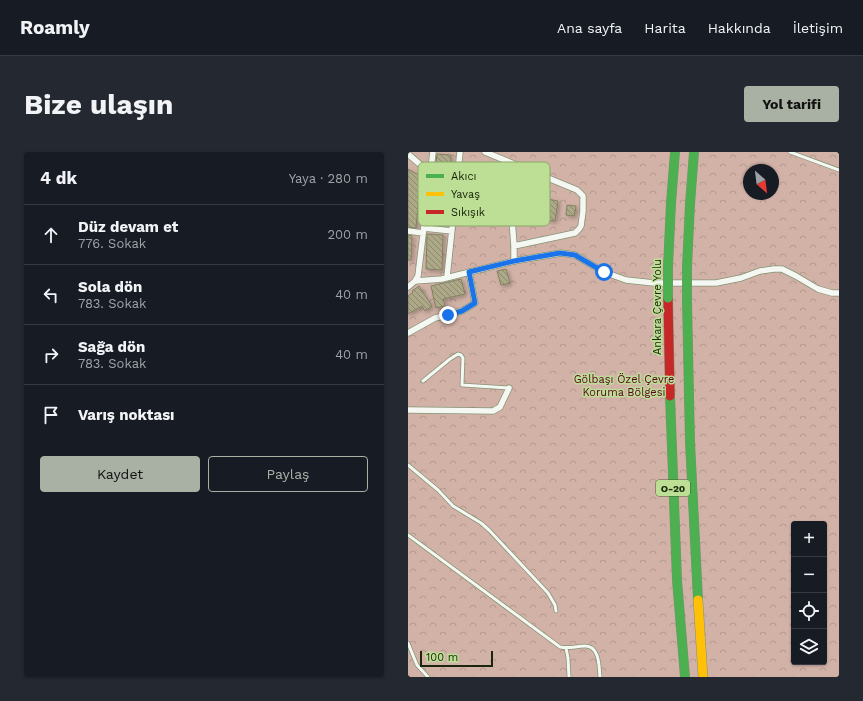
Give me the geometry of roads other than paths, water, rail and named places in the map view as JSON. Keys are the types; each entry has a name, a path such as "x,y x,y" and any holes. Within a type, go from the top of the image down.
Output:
{"highway":[{"name":"Ankara Çevre Yolu","path":"675,152 671,204 668,298 677,580 684,677"},
{"name":"O-20","path":"694,152 690,204 686,301 692,486 703,677"}],"street":[{"path":"432,162 433,152"},
{"path":"459,162 460,152"},
{"path":"486,152 508,162"},
{"path":"408,154 418,163"},
{"path":"514,246 575,233 579,229 583,200 582,194 578,190 550,179"},
{"path":"415,282 418,276 423,226"},
{"path":"447,277 453,226"},
{"path":"512,226 514,261"},
{"path":"408,231 452,231"},
{"path":"408,287 415,282 447,277 514,261 560,253 575,255 604,272 626,280 654,283 716,283 741,278 760,271 782,269 818,289 832,293 839,293"},
{"path":"408,333 436,318 462,311 475,303 469,272"},
{"path":"408,410 493,411 500,407 510,388"}],"lane":[{"path":"790,152 839,170"},
{"path":"423,381 458,354 463,358 462,385 510,388"},
{"path":"408,465 438,490 453,506 481,523 489,530 548,593 555,604 556,611"},
{"path":"408,535 560,647 572,648 587,646 593,649 600,663 600,677"},
{"path":"408,643 417,665 428,677"},
{"path":"566,648 569,677"}],"park label":[{"name":"Gölbaşı Özel Çevre Koruma Bölgesi","path":"624,385"}]}
